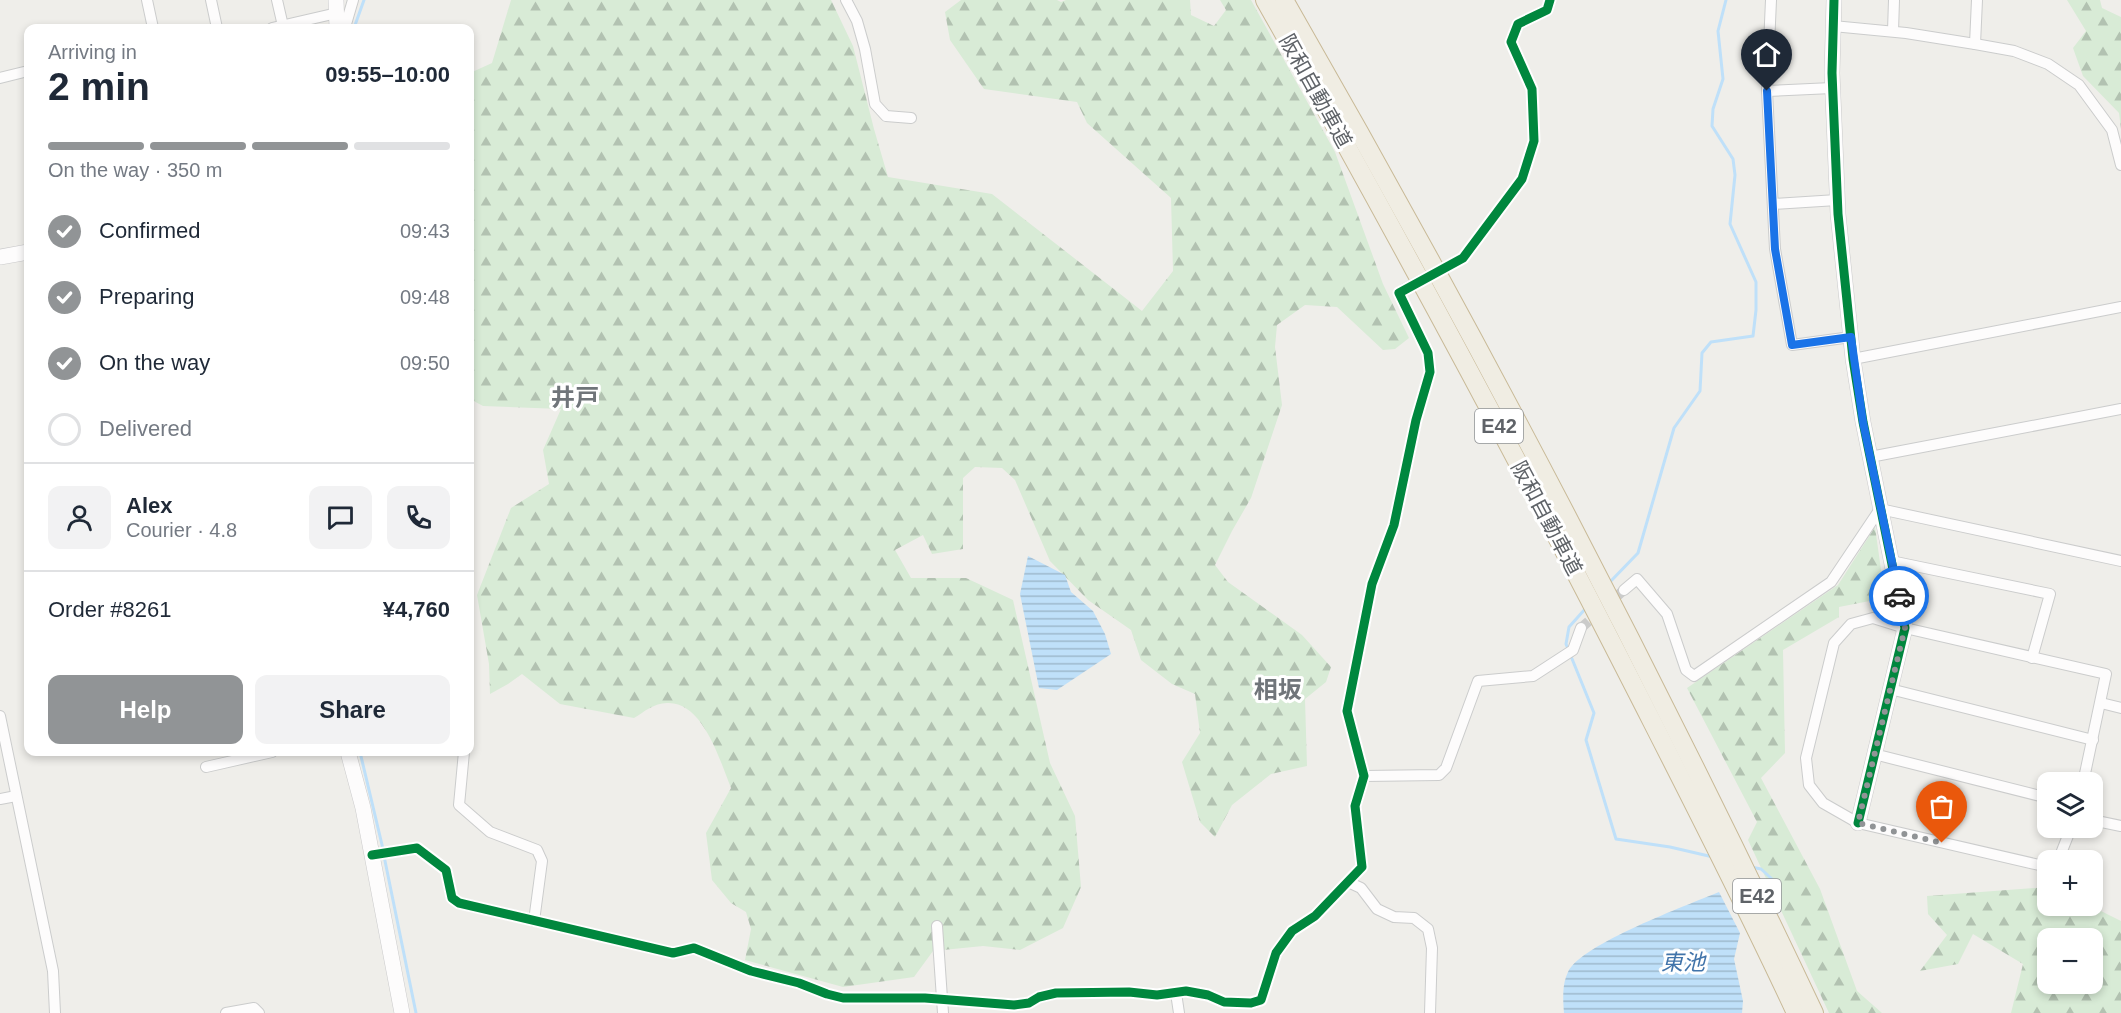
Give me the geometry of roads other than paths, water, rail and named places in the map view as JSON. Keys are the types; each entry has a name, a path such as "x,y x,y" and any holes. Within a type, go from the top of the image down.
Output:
{"highway":[{"name":"阪和自動車道","path":"1265,0 1418,274 1729,856"},
{"name":"阪和自動車道","path":"1284,0 1332,82 1518,424 1614,607 1729,856 1771,941 1814,1013"},
{"name":"阪和自動車道","path":"1771,941 1796,1013"}],"street":[{"path":"147,0 152,24"},
{"path":"211,0 216,24"},
{"path":"277,0 277,24"},
{"path":"297,24 338,18 345,24 353,0"},
{"path":"846,0 857,21 865,49 875,104 886,116 912,118"},
{"path":"372,855 417,848 447,870 452,898 459,903 673,953 694,948 751,970 843,998 942,999 1014,1005 1029,1004 1039,997 1056,993 1129,992 1157,996 1186,992 1208,995 1224,1002 1251,1003 1261,1000 1276,953 1292,931 1315,916 1362,867 1354,806 1364,776 1347,711 1372,584 1394,525 1416,420 1430,372 1428,353 1399,293 1463,258 1521,179 1534,141 1532,89 1511,42 1518,24 1547,10 1550,0"},
{"path":"1771,0 1767,91 1775,249 1792,345 1851,337"},
{"path":"1834,0 1832,88 1837,200 1853,359 1880,509 1905,628 1858,823"},
{"path":"1893,31 1894,0"},
{"path":"1975,44 1977,0"},
{"path":"1833,26 1893,31 1975,44 2014,51 2048,64 2079,85 2112,130 2121,165"},
{"path":"0,78 24,72"},
{"path":"1767,91 1832,88"},
{"path":"1773,204 1837,200"},
{"path":"0,257 24,253"},
{"path":"1853,359 2121,307"},
{"path":"1870,457 2121,409"},
{"path":"1880,509 2121,561"},
{"path":"1624,590 1637,579 1666,614 1686,670 1694,676 1831,582 1880,509"},
{"path":"1891,561 2050,594 2032,657"},
{"path":"2037,864 1858,823 1823,803 1809,786 1806,758 1834,643 1851,624 1873,618 1905,628 2106,675 2086,772"},
{"path":"1364,776 1439,775 1446,768 1478,681 1533,676 1573,650 1581,628"},
{"path":"1890,689 2093,740"},
{"path":"2101,703 2121,708"},
{"path":"0,716 52,971 55,1013"},
{"path":"1874,754 2037,795"},
{"path":"206,767 254,756"},
{"path":"350,756 372,855 402,1013"},
{"path":"465,756 459,805 490,832 537,850 542,861 534,921"},
{"path":"0,799 16,796"},
{"path":"2103,822 2121,826"},
{"path":"1348,882 1361,888 1377,909 1394,917 1414,918 1428,929 1432,948 1430,1013"},
{"path":"937,926 942,1013"},
{"path":"1176,993 1179,1013"},
{"path":"226,1013 249,1008 254,1008 259,1013"}],"water":[{"path":"1028,556 1065,575 1071,592 1093,611 1105,634 1111,654 1057,690 1039,688 1020,594"},
{"name":"東池","path":"1719,892 1740,933 1734,959 1743,1001 1742,1013 1564,1013 1565,981 1568,972 1577,961 1637,926"}],"waterway":[{"path":"355,24 364,0"},
{"path":"1609,583 1638,553 1674,428 1700,391 1702,353 1711,342 1753,336 1756,282 1730,224 1735,175 1733,159 1712,126 1713,109 1723,79 1718,31 1726,0"},
{"path":"1586,608 1569,627 1566,644 1594,713 1586,740 1616,839 1670,847 1713,857"},
{"path":"361,756 383,849"},
{"path":"384,856 416,1013"},
{"path":"1751,867 1761,869 1772,879 1760,885"}],"tunnel":[{"path":"1581,628 1624,590"}],"district":[{"name":"井戸","path":"575,397"},
{"name":"相坂","path":"1278,689"}]}
